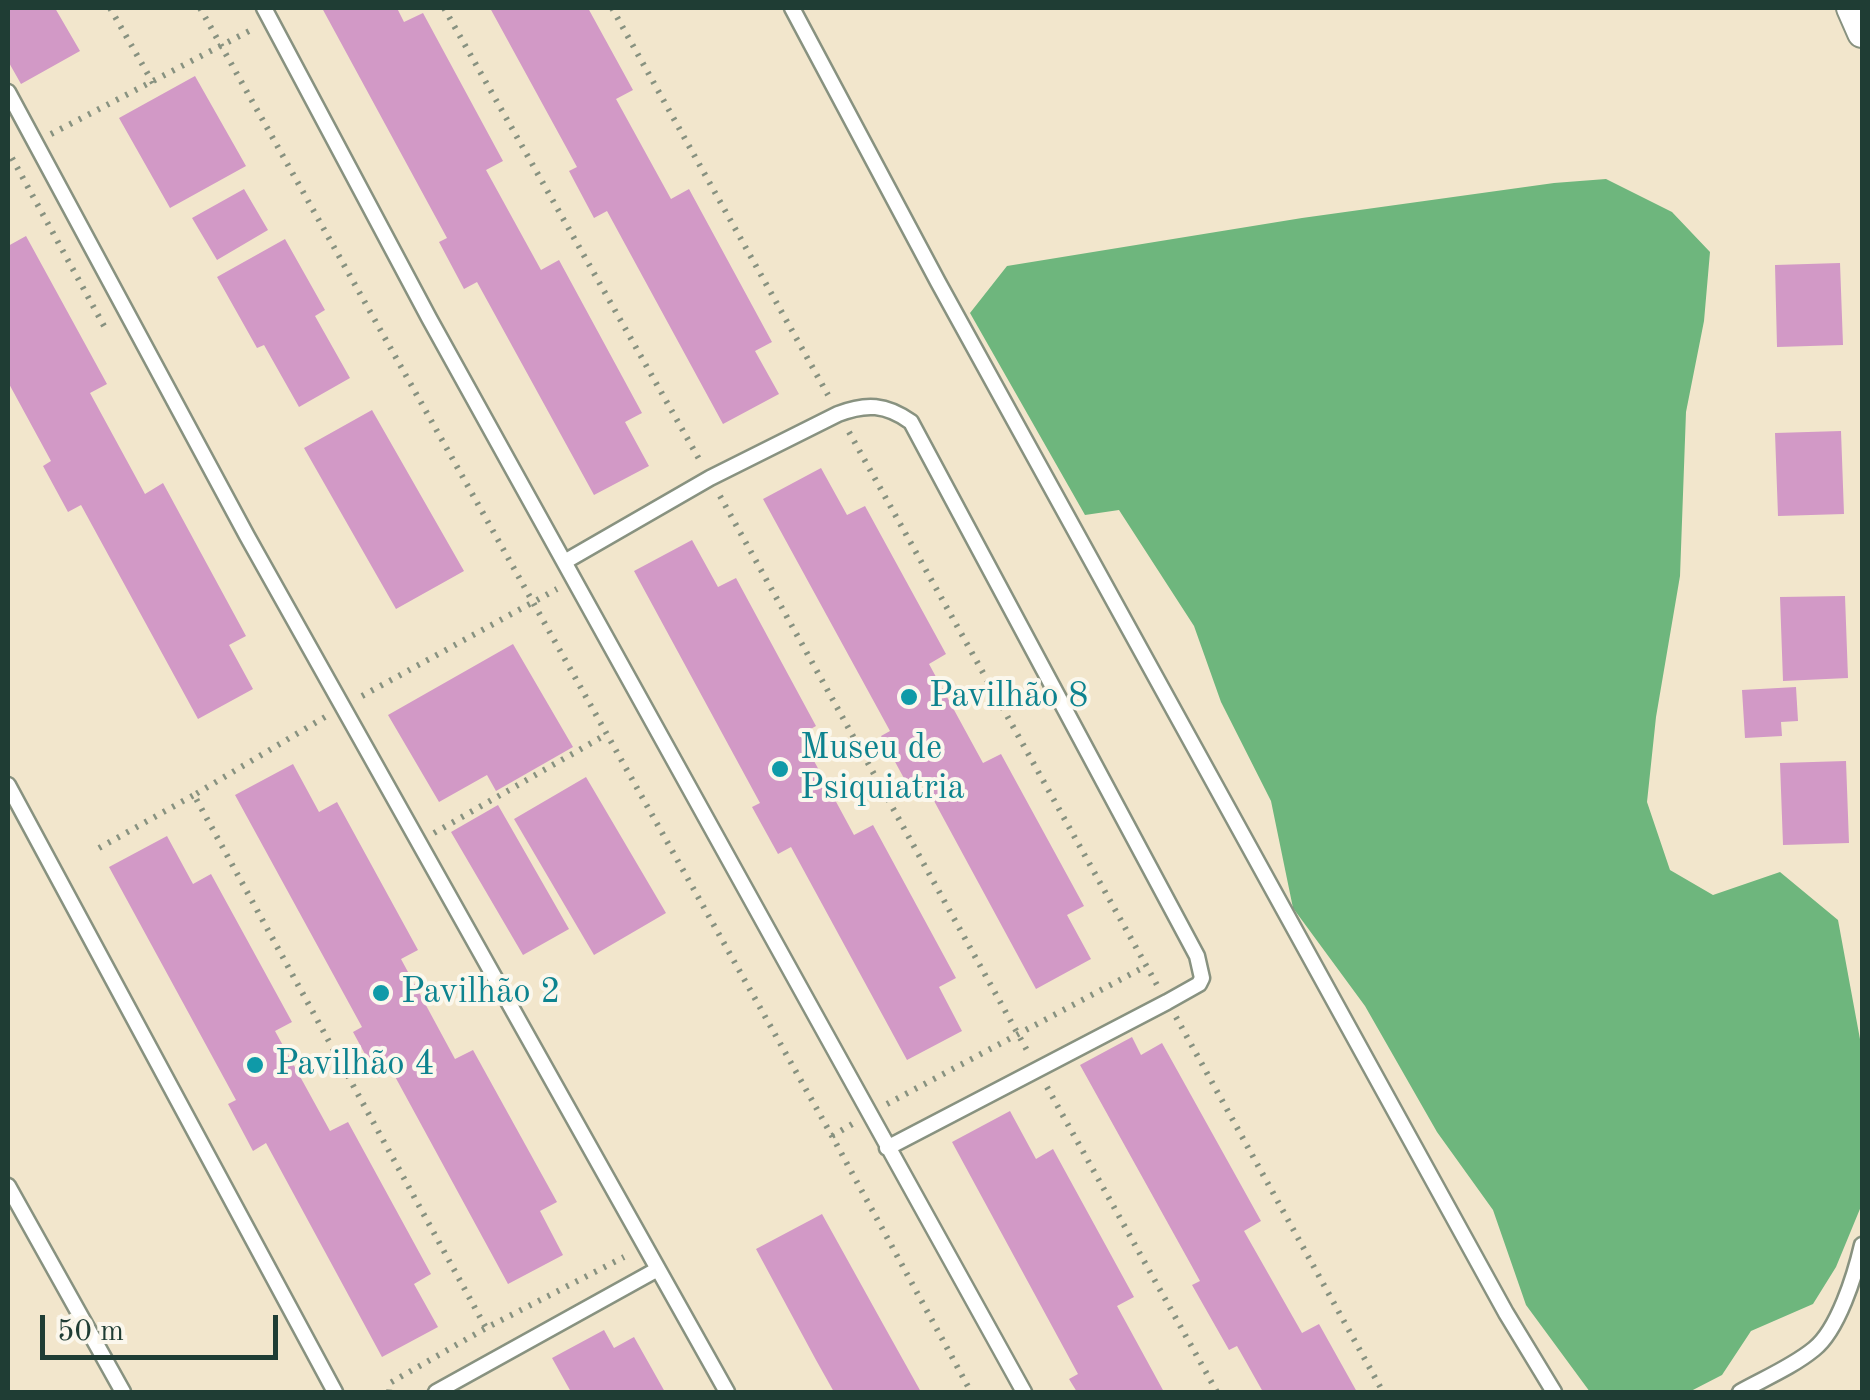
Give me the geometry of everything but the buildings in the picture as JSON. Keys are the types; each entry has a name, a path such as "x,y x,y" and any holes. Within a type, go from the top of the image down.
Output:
{"street":[{"path":"1851,8 1862,33"}],"lane":[{"path":"792,8 938,282 1506,1313 1554,1392"},
{"path":"267,13 430,318 1024,1392"},
{"path":"8,92 247,536 727,1392"},
{"path":"566,561 710,478 838,414 860,406 876,406 895,410 911,422 1202,969 1199,984 887,1148"},
{"path":"8,785 335,1392"},
{"path":"8,1186 123,1392"},
{"path":"1740,1392 1816,1348 1855,1274 1862,1245"},
{"path":"436,1392 658,1268"}],"path":[{"path":"110,8 153,82"},
{"path":"200,8 832,1136 971,1392"},
{"path":"444,8 710,478 1217,1392"},
{"path":"612,8 1383,1392"},
{"path":"8,160 36,141 222,46 267,13"},
{"path":"99,848 322,718"},
{"path":"420,841 607,734"},
{"path":"194,795 486,1328"},
{"path":"832,1136 1146,966"},
{"path":"389,1392 390,1383 624,1257"}],"green space":[{"path":"1606,179 1672,212 1710,252 1704,321 1686,412 1680,576 1656,717 1647,802 1670,870 1713,895 1780,872 1838,920 1862,1050 1862,1204 1836,1267 1813,1304 1751,1331 1722,1375 1689,1392 1590,1392 1526,1305 1493,1210 1437,1132 1365,1006 1293,908 1271,801 1221,702 1194,626 1119,510 1085,515 970,313 1007,266 1302,218"}],"place":[{"name":"Pavilhão 8","path":"909,697"},
{"name":"Museu de Psiquiatria","path":"780,769"},
{"name":"Pavilhão 2","path":"381,993"},
{"name":"Pavilhão 4","path":"255,1065"}]}
